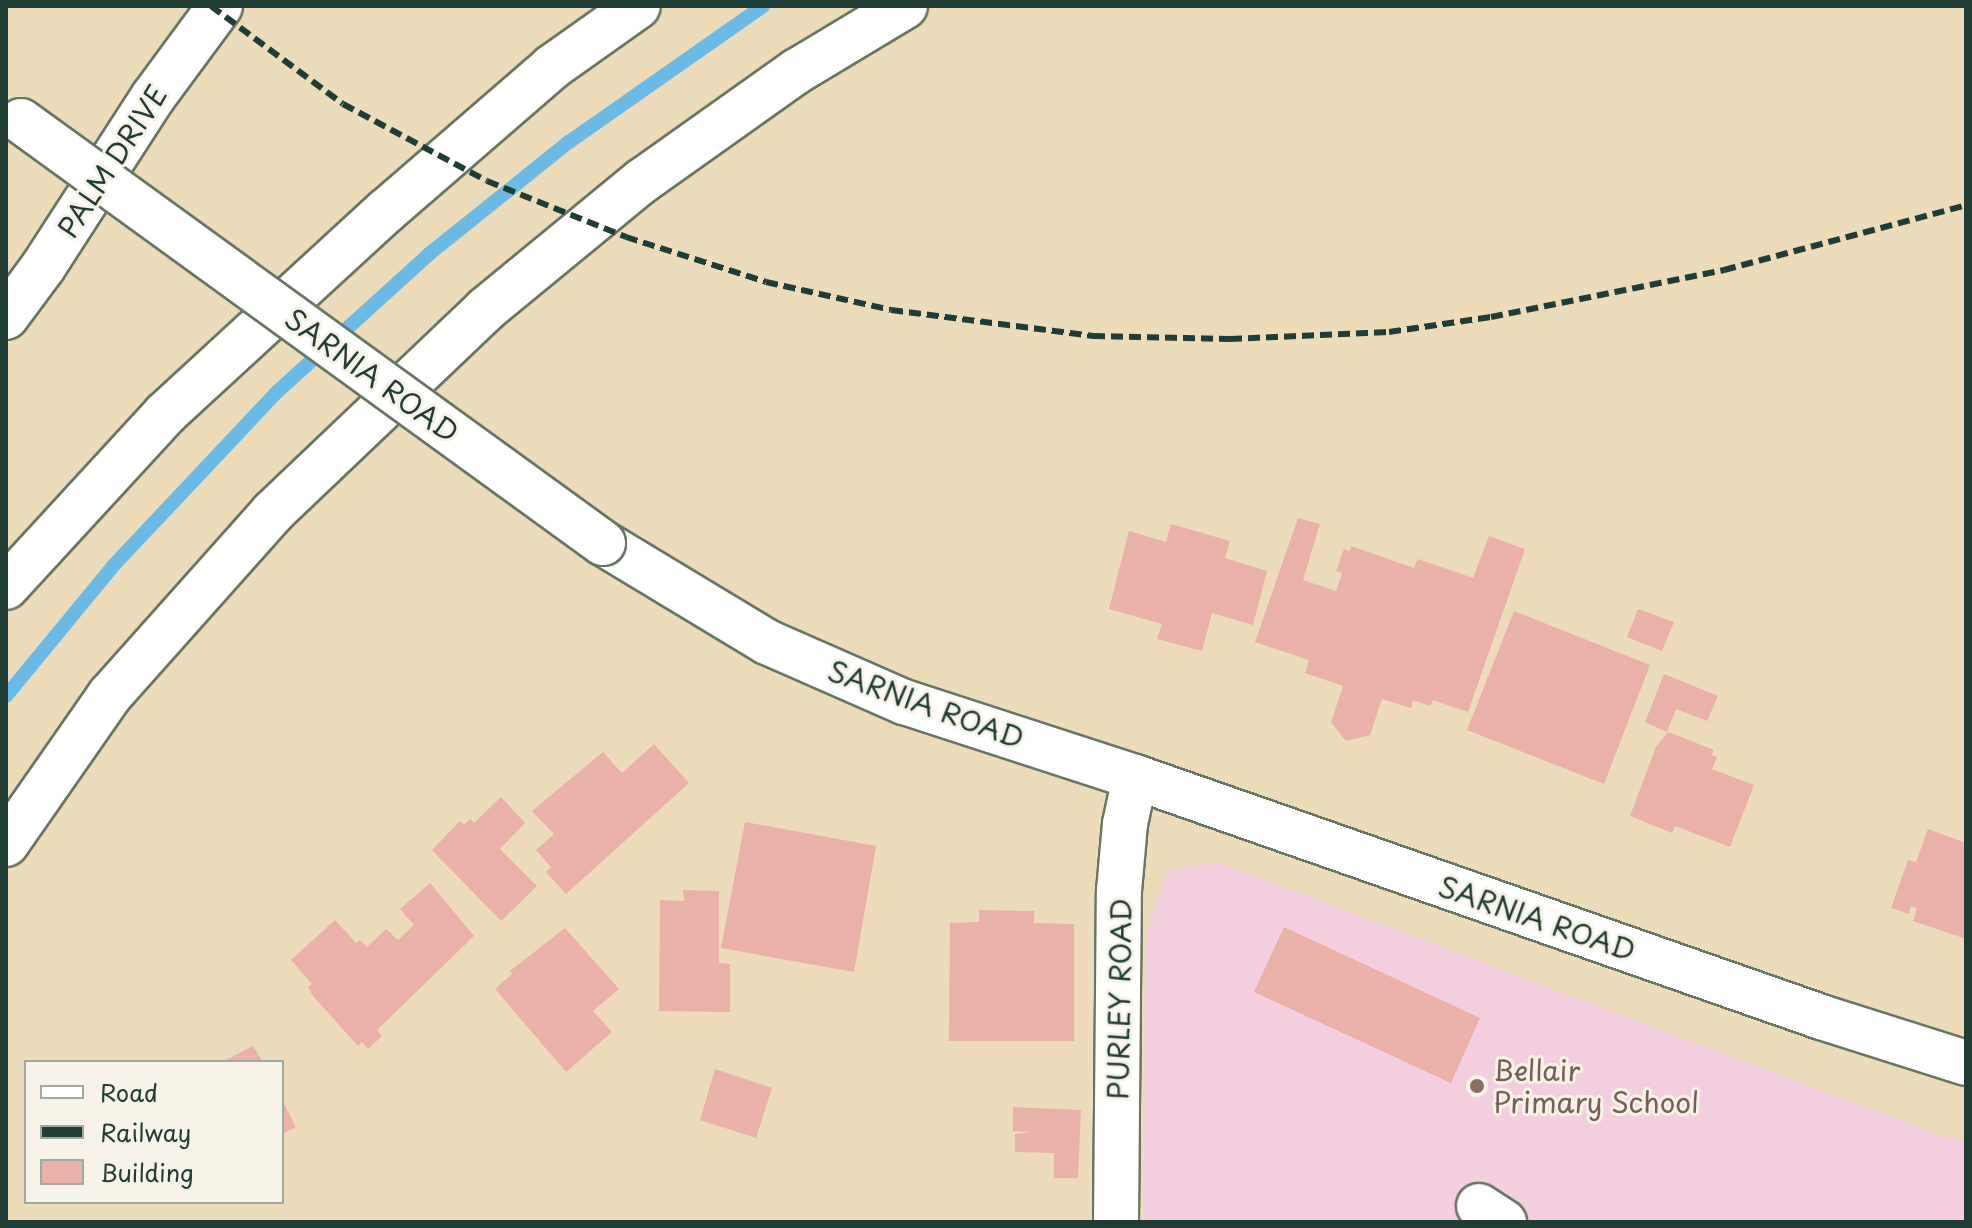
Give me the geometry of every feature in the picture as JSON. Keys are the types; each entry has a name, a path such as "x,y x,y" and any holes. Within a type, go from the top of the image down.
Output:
{"main road":[{"name":"PALM DRIVE","path":"6,317 43,267 153,97 220,6"},
{"path":"6,587 165,414 374,221 552,67 638,6"},
{"path":"6,844 110,695 273,512 486,309 642,181 797,71 905,6"},
{"name":"SARNIA ROAD","path":"14,115 603,543 767,642 877,690 1821,1017 1966,1063"},
{"name":"PURLEY ROAD","path":"1116,1222 1119,891 1125,824 1135,777"}],"shaded area":[{"name":"Bellair Primary School","path":"1219,863 1944,1137 1966,1140 1966,1222 1143,1222 1147,933 1168,869"}],"building":[{"path":"1298,518 1320,524 1303,580 1336,591 1342,573 1336,571 1344,549 1350,551 1351,546 1414,568 1418,559 1473,578 1489,536 1525,549 1468,712 1433,700 1430,706 1413,700 1411,708 1382,699 1370,735 1346,741 1331,722 1343,686 1305,673 1309,660 1255,642"},
{"path":"1171,524 1230,541 1225,558 1267,571 1253,625 1212,613 1202,651 1157,639 1162,624 1109,609 1129,531 1166,542"},
{"path":"1638,609 1674,622 1662,651 1627,637"},
{"path":"1514,611 1650,665 1604,784 1467,730"},
{"path":"1664,674 1718,696 1707,721 1676,709 1667,732 1645,722"},
{"path":"1668,732 1714,750 1711,755 1717,757 1712,769 1754,785 1730,847 1675,826 1672,833 1630,816 1656,747"},
{"path":"654,744 689,783 566,894 546,872 551,867 536,850 554,834 532,811 603,752 622,773"},
{"path":"501,797 525,823 500,849 537,886 501,921 432,850 460,821 464,825 470,819 474,823"},
{"path":"745,822 876,846 854,972 721,948"},
{"path":"1928,829 1966,843 1966,939 1913,921 1917,908 1911,906 1909,914 1891,908 1908,860 1916,862"},
{"path":"430,883 474,936 377,1030 382,1036 368,1049 362,1042 358,1046 312,995 308,987 312,984 291,960 335,920 356,943 360,940 367,947 386,929 398,940 414,925 400,909"},
{"path":"683,890 719,891 719,963 730,964 730,1012 659,1011 660,900 684,901"},
{"path":"979,910 1034,911 1034,923 1074,924 1074,1041 949,1041 950,923 979,922"},
{"path":"1284,927 1480,1018 1451,1083 1254,992"},
{"path":"565,928 619,989 593,1011 612,1032 566,1072 495,989 512,974 510,971"},
{"path":"253,1046 262,1060 226,1060"},
{"path":"715,1069 772,1088 756,1138 700,1120"},
{"path":"284,1104 296,1127 284,1133"},
{"path":"1013,1107 1081,1110 1078,1178 1054,1178 1054,1153 1015,1152 1015,1134 1031,1132 1013,1131"}],"waterway":[{"path":"6,696 113,566 277,392 429,254 569,142 763,6"}],"railway":[{"path":"211,6 343,104 487,181 626,237 766,282 891,310 1093,336 1230,339 1389,332 1491,317 1724,270 1966,205"}],"place":[{"name":"Bellair Primary School","path":"1477,1086"}]}
